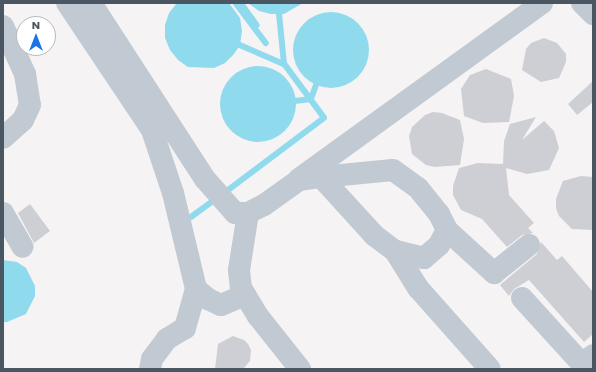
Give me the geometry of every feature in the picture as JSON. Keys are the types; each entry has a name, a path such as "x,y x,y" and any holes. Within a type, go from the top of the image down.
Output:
{"lane":[{"path":"68,3 152,130 173,193 196,289 185,328 167,339 152,359 150,369"},
{"path":"91,3 205,178 226,205 235,212 248,212 298,180 542,3"},
{"path":"582,3 593,14"},
{"path":"3,26 25,74 30,105 23,120 3,138"},
{"path":"298,180 393,170 418,188 439,214 447,230 494,273 529,245"},
{"path":"321,177 374,235 395,251 418,288 490,369"},
{"path":"248,212 239,270 241,288 258,316 300,369"},
{"path":"3,213 23,247"},
{"path":"395,251 424,258 439,245 447,230"},
{"path":"196,289 208,299 221,305 245,295"},
{"path":"522,298 584,362"}],"water":[{"path":"177,3 229,3 240,18 242,31 240,45 225,63 214,68 188,67 178,60 170,50 165,38 165,25 169,13"},
{"path":"248,3 303,3 284,14 271,14 259,11"},
{"path":"324,12 338,12 352,18 363,29 369,43 369,57 366,65 358,77 352,82 338,88 324,88 310,82 299,71 293,57 293,43 299,29 310,18"},
{"path":"258,66 272,69 285,77 293,90 296,104 293,118 285,131 272,139 258,142 244,139 231,131 223,118 220,104 223,90 231,77 244,69"},
{"path":"3,260 17,262 26,268 35,286 35,296 26,314 7,322 3,322"}],"building":[{"path":"544,38 557,43 566,54 566,62 559,78 541,82 522,70 526,49 531,43"},
{"path":"486,69 511,79 514,96 509,122 483,123 464,116 461,89 470,75"},
{"path":"593,81 593,102 577,115 568,104"},
{"path":"433,112 442,113 460,120 464,139 460,165 435,167 426,165 412,154 409,136 412,127 425,115"},
{"path":"536,117 522,140 544,121 554,131 559,148 549,170 527,174 506,168 509,195 534,223 528,228 533,233 522,235 507,247 482,219 461,210 453,195 453,186 459,168 478,163 503,164 504,141 510,124"},
{"path":"581,176 593,177 593,230 572,229 559,216 556,208 556,199 563,181"},
{"path":"30,204 50,231 34,243 18,213"},
{"path":"541,242 557,260 562,256 593,292 593,334 584,342 529,280 514,289 509,296 500,285 537,254"},
{"path":"233,336 244,340 248,344 251,350 250,361 243,369 215,369 218,344"}],"waterway":[{"path":"236,3 266,43"},
{"path":"241,3 257,25"},
{"path":"223,194 324,118 284,64 279,14"},
{"path":"240,45 284,64"},
{"path":"295,101 311,99 316,85"},
{"path":"191,217 216,199"}]}
